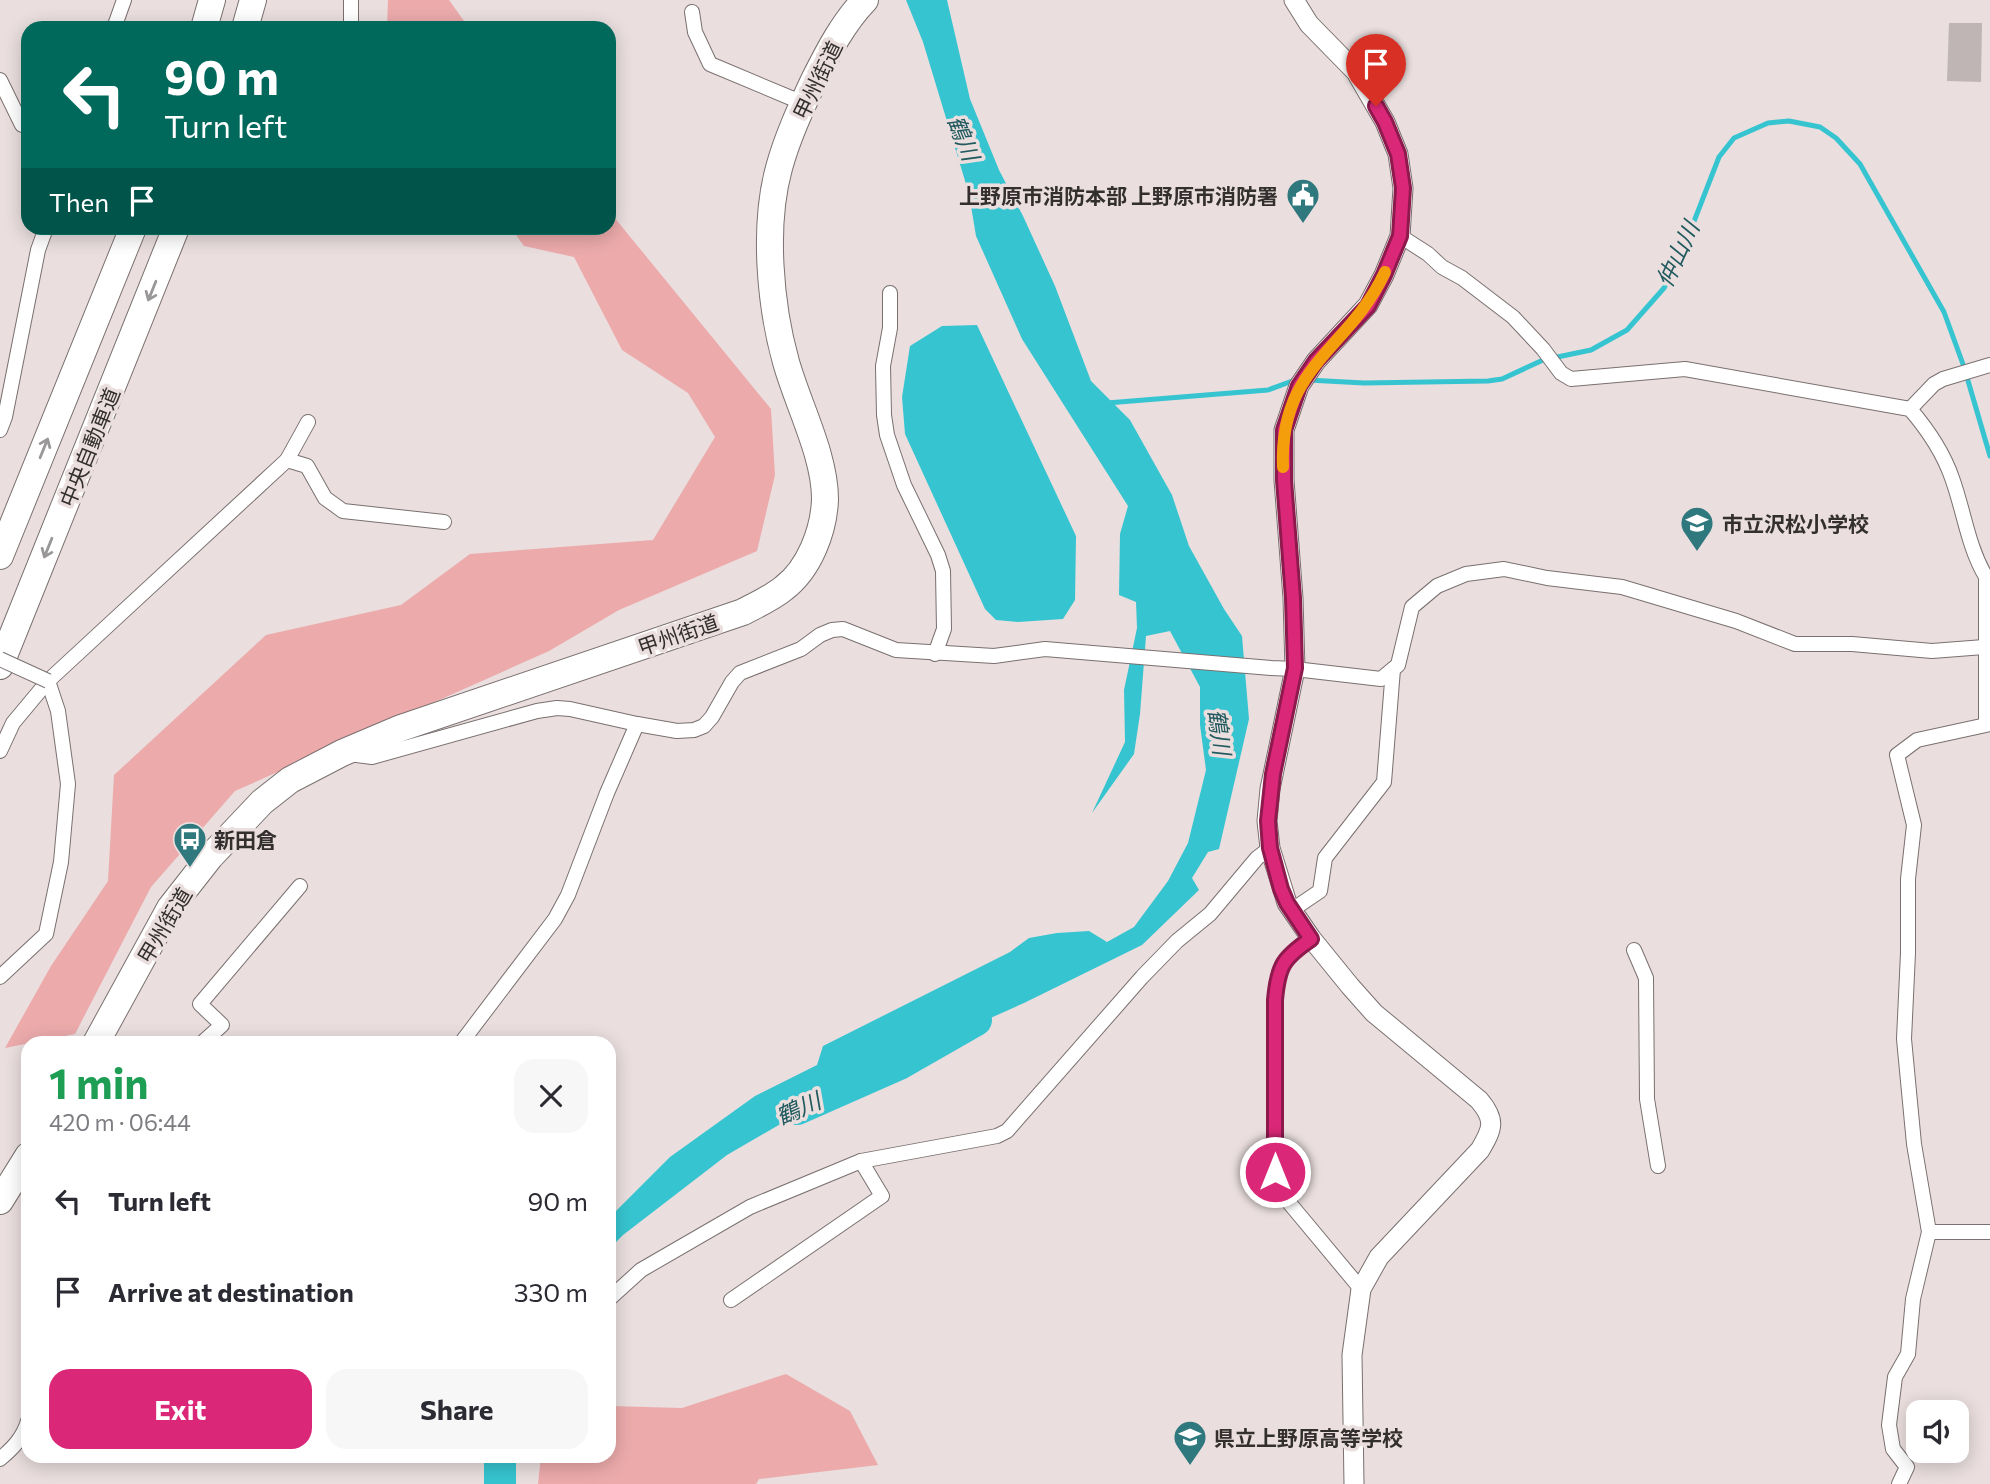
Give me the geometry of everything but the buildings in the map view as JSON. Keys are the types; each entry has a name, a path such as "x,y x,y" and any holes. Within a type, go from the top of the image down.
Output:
{"highway":[{"path":"206,21 212,0"},
{"path":"248,21 253,0"},
{"name":"甲州街道","path":"100,1036 170,908 210,857 262,802 290,780 342,753 401,729 743,612 784,589 797,576 816,543 822,524 825,498 814,446 786,362 777,324 771,277 771,226 779,169 803,103 844,25 865,0"},
{"name":"中央自動車道","path":"0,556 130,235"},
{"name":"中央自動車道","path":"0,666 173,235"},
{"path":"0,1201 21,1167"}],"street":[{"path":"116,21 124,0"},
{"path":"351,0 351,21"},
{"path":"1291,3 1356,72 1385,122 1398,154 1403,188 1400,236 1384,275 1368,306 1316,361 1299,386 1284,430 1282,450 1295,668 1270,789 1270,848 1281,889 1311,939 1374,1013 1479,1100 1488,1110 1492,1123 1480,1150 1379,1257 1361,1289 1352,1355 1354,1484"},
{"path":"692,12 695,32 710,64 803,103"},
{"path":"0,80 21,123"},
{"path":"0,430 5,418 38,250 43,235"},
{"path":"1400,236 1513,317 1561,373 1571,379 1685,369 1910,409 1937,444 1952,478 1978,564 1988,578 1984,647 1986,725 1917,740 1897,755 1914,825 1908,879 1908,953 1903,1039 1914,1144 1929,1232 1913,1298 1908,1354 1895,1377 1889,1425 1893,1450 1906,1467 1899,1484"},
{"path":"890,293 890,328 883,366 884,415 887,435 900,474 943,571 944,629 935,654"},
{"path":"1910,409 1934,384 1943,379 1990,365"},
{"path":"0,751 13,723 48,681 287,460 308,422"},
{"path":"287,460 307,466 325,498 343,511 444,522"},
{"path":"342,753 372,757 537,711 557,708 677,731 694,730 704,726 712,718 740,673 801,649 820,635 843,629 896,650 935,654 993,656 1045,649 1084,651 1295,668 1381,679 1398,665 1412,607 1437,586 1466,574 1504,569 1547,578 1622,587 1736,621 1795,644 1852,644 1932,651 1984,647"},
{"path":"0,659 48,681 58,711 68,784 61,862 46,933 0,977"},
{"path":"1292,910 1320,891 1325,858 1384,782 1393,669"},
{"path":"466,1036 555,919 568,895 637,724"},
{"path":"616,1293 641,1270 750,1207 862,1161 997,1136 1007,1131 1142,977 1177,940 1210,914 1249,866 1270,848"},
{"path":"210,1036 222,1025 200,1004 300,886"},
{"path":"1311,939 1285,960 1277,974 1275,1172 1286,1199 1361,1289"},
{"path":"1634,950 1646,978 1647,1099 1658,1166"},
{"path":"731,1300 882,1196 862,1161"},
{"path":"1929,1232 1990,1232"},
{"path":"0,1459 21,1437"}],"shaded area":[{"path":"388,0 449,0 464,21 387,21"},
{"path":"616,220 771,409 775,475 757,551 619,610 549,651 235,791 151,887 75,1034 21,1036 21,1045 5,1048 51,966 108,881 114,775 266,635 401,605 470,554 653,540 715,437 688,393 622,350 574,257 524,246 516,235 616,235"},
{"path":"786,1374 850,1411 878,1465 759,1479 756,1484 538,1484 540,1463 616,1463 616,1406 682,1408"}],"water":[{"path":"906,0 947,0 970,99 999,170 1055,286 1091,381 1130,420 1172,495 1189,546 1242,636 1249,719 1219,849 1208,852 1192,878 1199,890 1142,945 1024,1003 870,1072 727,1155 616,1242 616,1211 670,1157 755,1096 817,1065 823,1046 1010,952 1029,938 1089,931 1107,942 1134,927 1168,881 1188,843 1206,770 1200,725 1200,687 1170,631 1146,636 1134,754 1092,813 1125,742 1124,690 1137,628 1136,602 1119,595 1120,534 1128,506 1022,339 976,236 969,194 923,42"},
{"path":"977,325 1076,536 1075,600 1063,619 1018,622 996,620 985,609 905,434 902,397 910,346 942,326"}],"waterway":[{"name":"仲山川","path":"1308,380 1364,383 1488,381 1502,379 1543,360 1591,350 1627,330 1664,288 1679,260 1719,157 1734,138 1768,123 1789,121 1820,127 1836,138 1860,164 1944,312 1964,367 1990,456"},
{"name":"仲山川","path":"1107,403 1268,390 1295,380"},
{"name":"鶴川","path":"797,1109 899,1064 976,1020"},
{"name":"鶴川","path":"500,1463 500,1484"}],"slow traffic":[{"path":"1283,467 1284,430 1299,386 1316,361 1368,306 1385,272"}],"place":[{"name":"上野原市消防本部 上野原市消防署","path":"1303,225"},
{"name":"市立沢松小学校","path":"1697,553"},
{"name":"新田倉","path":"190,869"},
{"name":"県立上野原高等学校","path":"1190,1467"}],"route":[{"path":"1275,1172 1277,974 1285,960 1311,939 1281,889 1270,848 1268,821 1270,789 1295,668 1293,598 1282,450 1288,414 1299,386 1316,361 1368,306 1400,236 1403,188 1398,154 1376,106"}]}
